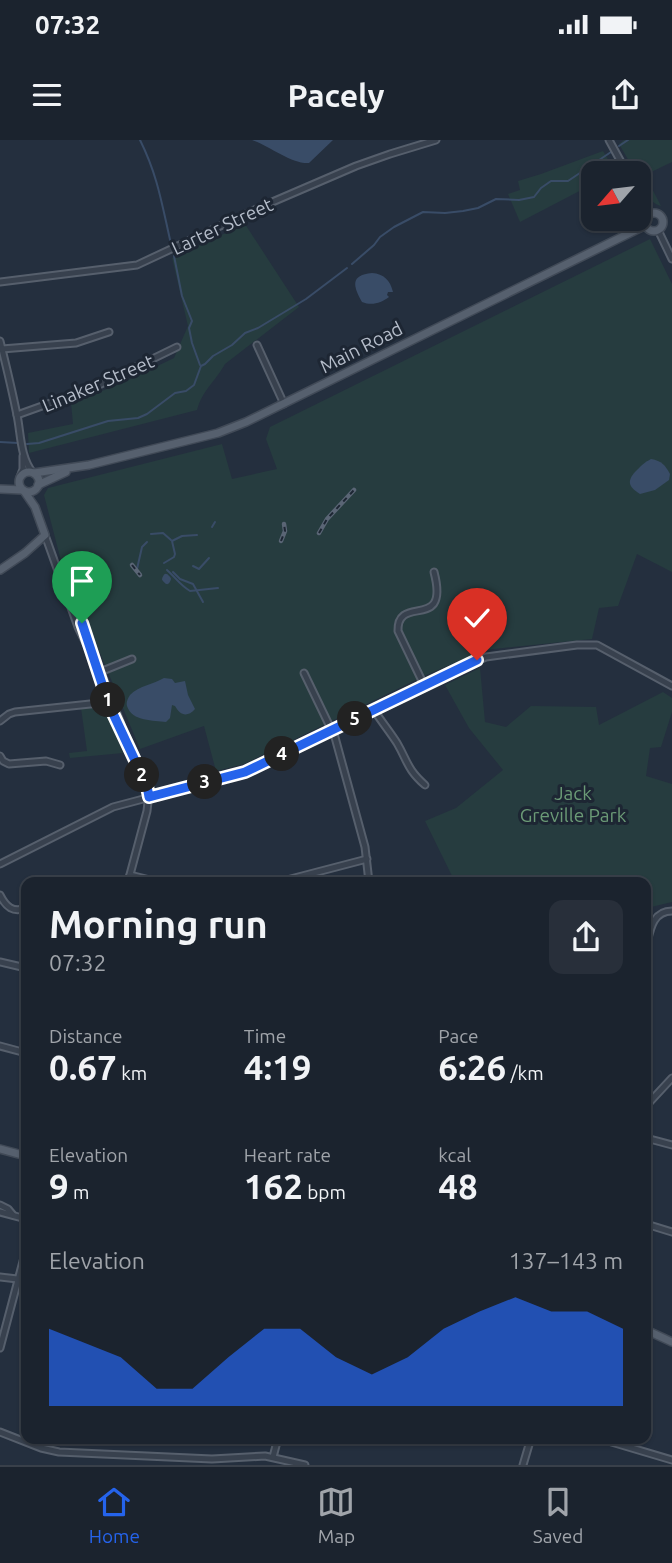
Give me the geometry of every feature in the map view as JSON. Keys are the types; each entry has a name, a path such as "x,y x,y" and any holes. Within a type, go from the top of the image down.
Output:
{"main road":[{"path":"662,217 672,212"},
{"path":"651,214 657,213 662,217 663,224 658,230 651,230"},
{"name":"Main Road","path":"34,473 80,467 218,433 256,418 634,231"},
{"name":"Main Road","path":"38,486 80,467"},
{"path":"0,488 26,472 34,473 38,479 37,498 45,533"},
{"path":"20,478 19,485 35,507 45,533"},
{"path":"0,488 32,491 38,486"},
{"path":"0,570 45,533"},
{"path":"0,1149 21,1155"},
{"path":"651,1332 672,1342"}],"street":[{"name":"Larter Street","path":"0,282 137,265 356,166 436,140"},
{"path":"609,140 620,161"},
{"path":"658,230 672,259"},
{"path":"2,349 79,343 109,332"},
{"path":"0,341 23,450 27,464 34,473"},
{"path":"257,345 284,404"},
{"name":"Linaker Street","path":"17,415 95,387 177,347"},
{"path":"20,478 23,450"},
{"path":"45,533 149,797 148,811 130,877"},
{"path":"425,685 397,628 400,618 406,613 426,610 434,604 438,588 434,572"},
{"path":"0,864 108,809 245,772 485,657 577,645 597,645 672,686"},
{"path":"100,672 132,659"},
{"path":"95,663 110,701"},
{"path":"304,673 332,730 364,841 369,877"},
{"path":"0,721 15,712 110,701"},
{"path":"374,710 395,739 413,774 425,785"},
{"path":"0,757 9,764 45,761 60,765"},
{"path":"296,877 367,859"},
{"path":"0,895 6,905 12,909 21,909"},
{"path":"651,930 654,920 661,912 672,911"},
{"path":"0,962 21,967"},
{"path":"0,1046 21,1052"},
{"path":"651,1101 672,1078"},
{"path":"651,1139 672,1145"},
{"path":"0,1205 13,1215"},
{"path":"0,1212 21,1217"},
{"path":"651,1226 672,1232"},
{"path":"0,1348 21,1270"},
{"path":"0,1277 19,1278"},
{"path":"0,1432 21,1440"},
{"path":"31,1444 59,1452 212,1459 260,1456 305,1465"},
{"path":"274,1457 277,1444"},
{"path":"523,1465 529,1444"},
{"path":"618,1444 672,1460"}],"green space":[{"path":"624,140 672,140 672,162 651,172 651,161 629,161 619,144"},
{"path":"603,151 609,161 581,161 581,190 520,222 508,194 520,190 518,181"},
{"path":"651,187 661,206 651,200"},
{"path":"245,224 299,307 225,364 206,391 197,410 29,453 28,433 73,424 71,403 120,384 174,358 188,326 172,258"},
{"path":"650,239 672,284 672,572 637,554 618,606 599,608 592,639 484,650 424,676 244,764 216,771 204,726 140,749 60,557 44,495 48,488 222,444 232,479 277,469 266,439 270,427"},
{"name":"Jack Greville Park","path":"480,668 485,722 506,727 531,706 596,707 599,725 663,692 672,698 672,712 661,747 650,748 646,776 672,784 672,902 651,907 651,877 453,877 425,821 456,808 503,770 469,728 445,685"},
{"path":"100,706 107,714 123,753 70,758 69,753 87,751 81,708"}],"water":[{"path":"252,140 333,140 309,163 302,163"},
{"path":"372,273 386,278 393,292 388,292 389,297 383,301 369,304 362,302 355,282 360,276"},
{"path":"651,459 665,466 670,474 669,480 655,490 640,494 631,486 630,480 637,470"},
{"path":"164,678 172,679 175,683 185,681 195,709 184,714 172,705 170,718 166,722 138,718 127,706 130,695 137,689"}],"waterway":[{"path":"140,140 155,178 171,244"},
{"path":"619,146 628,140"},
{"path":"352,264 380,237 423,212 463,211 478,208 496,199 519,200 534,197 551,181 568,181 611,152"},
{"path":"174,256 182,296 192,321 189,328 192,343 200,365"},
{"path":"27,444 39,443 108,421 138,418 147,414 175,393 186,391 194,385 201,366 213,356 232,345 245,333 306,299 347,268"},
{"path":"0,442 18,443"},
{"path":"212,527 215,522"},
{"path":"151,534 163,533 171,540"},
{"path":"164,563 174,557 172,541 182,536 197,535"},
{"path":"137,569 142,547 147,542"},
{"path":"193,566 199,569 209,558"},
{"path":"167,570 190,591 218,588"},
{"path":"173,572 180,579 193,584 203,602"},
{"path":"166,577 168,579 167,581 165,579 166,577"}],"railway":[{"path":"319,533 327,519 354,490"},
{"path":"281,541 285,531 284,524"},
{"path":"132,565 140,575"}],"route":[{"path":"82,623 109,705 147,786 149,797 245,772 477,660"}]}
